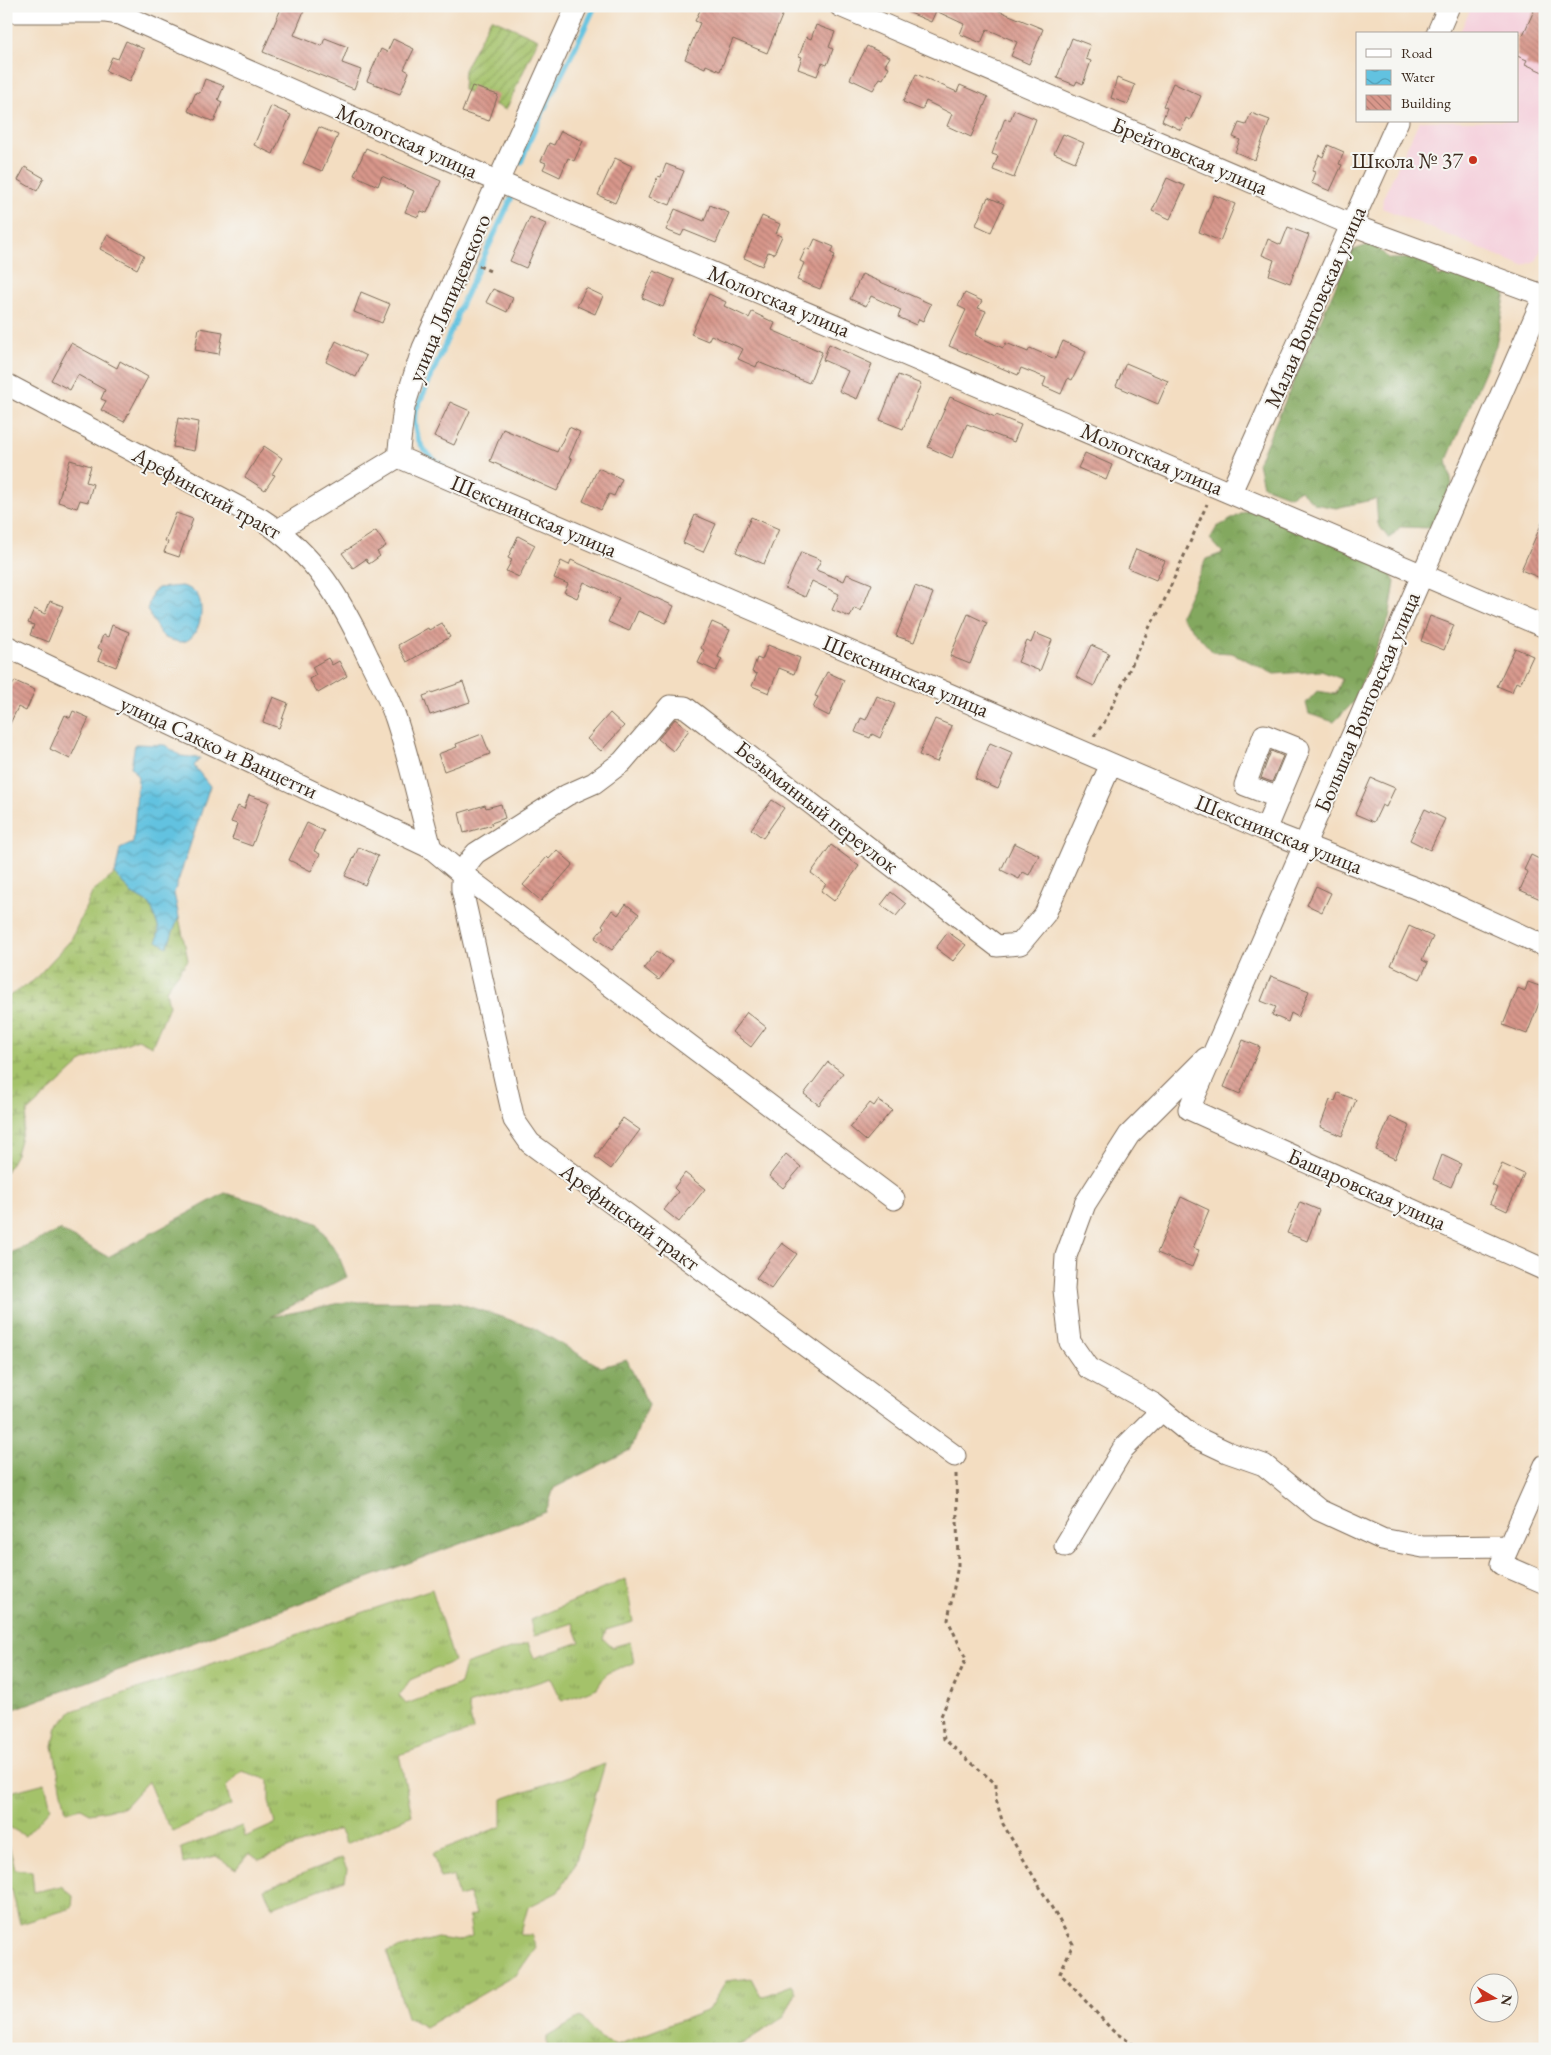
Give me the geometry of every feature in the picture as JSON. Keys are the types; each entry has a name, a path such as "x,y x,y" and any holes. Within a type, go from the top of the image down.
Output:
{"street":[{"name":"улица Ляпидевского","path":"398,457 404,407 423,348 577,6"},
{"name":"Брейтовская улица","path":"840,6 1352,225 1544,295"},
{"path":"1438,32 1449,6"},
{"name":"Мологская улица","path":"6,12 106,12 120,14 498,182 1545,627"},
{"name":"Малая Вонговская улица","path":"1222,489 1352,225 1398,122"},
{"name":"Большая Вонговская улица","path":"1189,1109 1544,295"},
{"name":"Арефинский тракт","path":"6,384 261,519 278,530 305,554 337,595 359,637 396,719 431,848"},
{"path":"278,530 398,457"},
{"name":"Шекснинская улица","path":"398,457 1082,752 1265,830 1428,893 1545,946"},
{"name":"улица Сакко и Ванцетти","path":"6,646 431,848"},
{"name":"Безымянный переулок","path":"462,874 467,863 476,853 567,795 594,783 622,762 670,706 686,707 997,946 1020,944 1045,914 1112,764"},
{"path":"1265,830 1279,798"},
{"path":"431,848 462,874 894,1199"},
{"name":"Арефинский тракт","path":"462,874 462,890 514,1120 530,1143 955,1456"},
{"path":"1215,1050 1130,1135 1084,1204 1066,1256 1064,1290 1070,1342 1088,1368 1154,1404 1193,1436 1227,1452 1264,1465 1319,1510 1382,1539 1423,1547 1505,1555 1545,1583"},
{"name":"Башаровская улица","path":"1189,1109 1545,1270"},
{"path":"1065,1546 1123,1449 1161,1411"},
{"path":"1505,1555 1545,1465"}],"path":[{"path":"483,268 490,271"},
{"path":"1082,752 1104,723 1194,537 1222,489"},
{"path":"955,1456 958,1565 948,1620 966,1659 941,1716 944,1739 996,1784 996,1799 1003,1824 1073,1944 1060,1973 1113,2031 1140,2049"}],"shaded area":[{"name":"Школа № 37","path":"1472,6 1545,6 1545,238 1537,260 1523,266 1382,208 1383,198 1419,122 1518,122 1518,32 1460,32"}],"green space":[{"path":"491,18 538,39 506,110 463,90 464,70"},
{"path":"1373,243 1389,259 1429,258 1439,277 1457,269 1507,287 1496,345 1447,460 1452,484 1443,507 1430,528 1400,527 1389,539 1378,524 1376,499 1336,508 1315,504 1300,490 1290,496 1263,486 1258,463 1351,251"},
{"path":"1252,508 1384,562 1395,582 1389,619 1353,703 1334,722 1309,714 1306,703 1317,691 1336,694 1342,679 1321,671 1274,674 1232,653 1213,652 1180,616 1206,559 1223,553 1210,539 1217,527"},
{"path":"115,874 132,894 150,904 159,929 157,941 167,946 179,917 188,960 166,990 169,1006 152,1046 138,1039 84,1060 28,1111 16,1154 6,1172 6,1007 9,996 33,981 71,940 93,891"},
{"path":"225,1193 281,1209 317,1223 338,1254 347,1277 270,1317 346,1302 455,1302 532,1327 601,1367 627,1360 648,1405 630,1450 554,1488 546,1512 6,1712 6,1255 60,1230 108,1257"},
{"path":"626,1579 633,1622 606,1630 603,1639 612,1647 630,1642 634,1663 607,1673 597,1688 562,1701 551,1678 468,1705 473,1730 399,1755 412,1815 346,1844 339,1829 259,1860 249,1853 236,1869 216,1856 183,1864 181,1848 242,1826 245,1837 275,1824 269,1802 269,1780 242,1771 226,1787 231,1805 173,1831 161,1813 148,1781 124,1807 90,1813 81,1808 66,1812 53,1746 57,1727 72,1711 432,1589 454,1661 410,1680 399,1696 406,1704 460,1684 465,1665 528,1643 534,1658 580,1642 573,1623 534,1636 530,1620"},
{"path":"605,1764 575,1864 558,1892 528,1907 520,1935 531,1935 536,1947 517,1974 425,2027 407,2017 387,1952 437,1938 458,1941 472,1936 469,1917 476,1914 469,1894 458,1897 453,1876 440,1878 433,1853 502,1826 502,1799"},
{"path":"45,1783 51,1808 25,1836 9,1827 7,1793"},
{"path":"9,1846 15,1869 32,1871 34,1892 61,1886 73,1896 72,1908 20,1924 12,1890 6,1891 6,1848"},
{"path":"342,1858 347,1869 345,1880 272,1907 264,1889"},
{"path":"751,1978 761,1997 792,1985 796,1992 784,2017 734,2049 547,2049 547,2037 581,2017 600,2039 617,2045 708,2010 726,1981"}],"water":[{"path":"182,586 196,593 201,608 199,625 195,633 190,639 183,642 164,637 147,610 152,593 158,588"},
{"path":"135,744 165,745 181,756 200,758 194,766 210,786 174,893 179,917 167,947 157,941 159,929 150,904 132,894 115,874 120,849 133,843 138,777 131,767"}],"building":[{"path":"282,6 306,6 294,35 322,46 325,38 348,47 342,63 361,70 354,89 263,52"},
{"path":"702,6 786,6 767,53 733,39 720,71 706,65 705,68 685,59 700,23 695,21"},
{"path":"894,6 998,6 997,10 1043,29 1029,64 1011,56 1017,42 987,29 981,43 960,34 964,24 936,11 931,22"},
{"path":"1536,6 1545,6 1545,73 1525,64 1527,60 1518,56 1518,33 1523,35"},
{"path":"816,25 835,32 829,47 833,49 827,65 822,63 817,76 798,69 802,57 799,56 806,37 811,39"},
{"path":"1072,38 1090,45 1086,59 1091,61 1083,84 1077,81 1075,85 1057,78"},
{"path":"393,39 414,49 404,69 409,72 400,94 367,81 381,49 387,52"},
{"path":"126,41 144,49 130,81 106,71 112,57 118,59"},
{"path":"867,46 890,57 885,65 889,67 883,79 880,78 873,90 850,79"},
{"path":"916,74 957,92 960,85 988,97 971,137 947,126 952,114 926,101 922,110 903,102"},
{"path":"1117,78 1135,85 1128,104 1111,98"},
{"path":"205,79 224,86 218,100 222,102 214,122 188,111 196,92 200,93"},
{"path":"1173,83 1201,96 1190,120 1186,118 1181,130 1162,121 1167,108 1163,106"},
{"path":"472,86 498,95 489,121 462,112"},
{"path":"271,106 291,115 273,154 254,145"},
{"path":"1014,110 1036,119 1014,178 993,170 998,156 992,154 1005,118 1010,121"},
{"path":"1251,113 1270,120 1255,160 1235,152 1240,140 1233,137 1239,123 1246,125"},
{"path":"319,127 338,135 322,171 303,163"},
{"path":"561,131 583,141 574,161 568,158 560,177 543,169 546,163 541,161 549,143 554,145"},
{"path":"1063,134 1084,143 1075,162 1054,153"},
{"path":"1328,145 1344,152 1339,164 1342,165 1330,191 1311,183 1315,172 1312,171 1319,155 1323,157"},
{"path":"366,148 441,181 427,213 421,211 418,217 405,212 414,191 382,176 378,186 354,175"},
{"path":"615,158 632,166 615,203 598,195"},
{"path":"666,164 684,171 670,205 649,197 658,176 661,177"},
{"path":"25,167 44,178 37,191 18,180"},
{"path":"1167,178 1185,186 1170,219 1152,211"},
{"path":"1214,195 1235,204 1220,241 1199,232"},
{"path":"988,197 1004,204 991,232 976,225"},
{"path":"710,205 729,213 716,243 684,230 681,236 666,230 675,209 704,221"},
{"path":"762,216 780,224 776,234 782,236 774,254 768,252 762,266 744,258"},
{"path":"530,217 546,224 526,268 510,261"},
{"path":"1288,227 1309,235 1290,283 1269,275 1274,260 1262,255 1268,239 1281,245"},
{"path":"107,235 144,255 137,269 100,249"},
{"path":"815,239 834,247 831,253 835,255 820,289 797,280 804,263 800,261 806,248 810,250"},
{"path":"654,271 675,280 663,307 642,298"},
{"path":"862,274 931,304 923,321 919,319 916,325 898,317 901,310 871,296 866,306 850,299"},
{"path":"586,288 603,296 595,314 577,306"},
{"path":"493,289 513,298 507,312 486,302"},
{"path":"361,292 390,304 382,323 354,312"},
{"path":"965,293 982,301 978,308 986,311 975,335 1003,348 1006,343 1028,352 1030,348 1055,359 1063,341 1086,352 1072,380 1068,378 1061,394 1043,386 1046,378 1021,368 1018,375 949,346 966,310 958,306"},
{"path":"709,294 726,302 724,306 749,318 752,312 775,323 772,330 822,352 809,383 758,362 756,367 738,359 743,349 711,335 708,341 691,334"},
{"path":"199,328 223,332 219,354 195,350"},
{"path":"336,341 366,356 356,377 326,362"},
{"path":"71,343 117,368 120,361 148,377 124,422 101,410 106,401 101,399 105,390 78,375 70,390 51,380"},
{"path":"829,344 872,364 857,399 839,391 848,371 823,360"},
{"path":"1126,363 1168,381 1158,404 1116,386"},
{"path":"898,375 921,384 903,429 880,420"},
{"path":"950,397 995,417 996,415 1021,425 1014,442 967,424 952,458 928,447"},
{"path":"450,402 470,411 454,445 434,436"},
{"path":"178,418 199,422 194,451 173,447"},
{"path":"569,427 580,432 569,458 572,459 557,491 490,461 503,429 557,452"},
{"path":"264,446 282,458 272,474 275,475 265,490 245,477"},
{"path":"1085,453 1112,465 1106,480 1078,468"},
{"path":"70,460 91,466 86,482 93,484 88,502 80,500 77,508 58,502"},
{"path":"598,468 622,479 614,496 609,494 601,510 583,501"},
{"path":"176,513 193,519 179,557 164,552 168,542 165,541"},
{"path":"695,515 716,524 703,552 683,543"},
{"path":"1545,516 1545,580 1521,570"},
{"path":"751,517 779,529 764,564 736,552"},
{"path":"376,531 386,546 377,552 380,556 369,564 366,559 353,568 342,553"},
{"path":"518,536 535,545 519,577 506,571 512,560 508,558"},
{"path":"1136,549 1165,561 1156,580 1128,568"},
{"path":"801,552 821,560 816,570 844,581 847,574 872,584 861,611 854,608 850,617 832,610 839,594 812,581 805,597 785,588"},
{"path":"571,560 674,606 666,623 638,611 629,631 608,622 619,598 584,582 577,598 564,592 568,584 554,578 561,561 569,565"},
{"path":"915,586 933,593 914,642 896,636"},
{"path":"50,601 63,606 48,642 30,635 34,625 28,623 34,609 45,614"},
{"path":"968,614 987,623 970,664 950,656"},
{"path":"1430,616 1454,625 1444,650 1421,641"},
{"path":"712,622 730,630 718,657 722,659 716,671 698,663 704,650 701,648"},
{"path":"442,623 450,637 407,662 398,645 428,628 429,630"},
{"path":"112,625 129,632 116,667 98,660 102,650 98,648 103,635 108,637"},
{"path":"1035,633 1052,640 1040,671 1018,662 1027,641 1031,643"},
{"path":"768,645 800,658 794,674 779,668 769,693 752,686 757,674 752,672 757,658 762,660"},
{"path":"1091,645 1109,653 1094,686 1076,677"},
{"path":"1515,648 1533,656 1520,684 1516,682 1512,692 1497,686"},
{"path":"328,658 332,665 339,661 347,676 318,693 309,679 316,675 312,667"},
{"path":"827,672 844,680 829,716 813,708 818,697 815,696"},
{"path":"15,681 35,690 26,711 18,707 6,732 6,686 11,688"},
{"path":"463,682 470,702 430,715 423,696"},
{"path":"877,696 895,704 880,738 872,734 870,738 855,732 861,718 866,720"},
{"path":"273,697 288,703 279,728 263,722"},
{"path":"73,711 89,718 70,759 50,749 65,715 70,718"},
{"path":"610,713 624,726 601,751 587,739"},
{"path":"675,719 689,730 673,751 658,739"},
{"path":"935,719 952,726 937,762 919,755"},
{"path":"482,734 490,754 444,771 438,754 457,747 456,744"},
{"path":"990,743 1013,753 998,789 975,779"},
{"path":"1271,751 1283,756 1272,782 1261,778"},
{"path":"1371,778 1395,788 1386,807 1382,805 1374,822 1355,814"},
{"path":"249,795 269,802 252,846 232,839 237,824 231,822 238,806 244,809"},
{"path":"772,800 784,808 763,838 751,829"},
{"path":"501,804 505,818 491,823 492,825 464,833 459,813 485,805 486,808"},
{"path":"1425,809 1445,819 1430,850 1410,840"},
{"path":"307,823 324,831 314,851 320,854 311,871 289,860"},
{"path":"1014,843 1039,855 1029,875 1023,872 1019,879 1001,870"},
{"path":"831,845 859,866 834,901 821,891 826,884 811,873"},
{"path":"359,847 378,856 365,885 345,876"},
{"path":"557,850 573,864 541,901 523,885 547,857 549,859"},
{"path":"1531,855 1545,862 1545,901 1520,890 1528,872 1524,870"},
{"path":"1316,886 1331,893 1322,912 1307,905"},
{"path":"891,892 906,904 896,916 881,905"},
{"path":"626,904 639,914 612,950 595,938 604,927 602,925 612,910 618,915"},
{"path":"1409,926 1433,937 1422,960 1428,963 1420,979 1391,965"},
{"path":"948,932 966,945 953,961 936,948"},
{"path":"657,951 672,962 659,980 644,968"},
{"path":"1271,976 1309,991 1298,1017 1291,1013 1288,1022 1272,1015 1276,1007 1261,1001"},
{"path":"1528,982 1545,988 1527,1034 1503,1025 1518,988 1525,991"},
{"path":"747,1012 766,1027 751,1047 732,1032"},
{"path":"1243,1040 1260,1047 1240,1094 1224,1087"},
{"path":"828,1062 843,1073 819,1105 804,1094"},
{"path":"1338,1093 1356,1100 1342,1136 1320,1127 1330,1100 1335,1101"},
{"path":"878,1100 892,1110 866,1141 850,1127 870,1103 874,1106"},
{"path":"1390,1117 1410,1126 1395,1159 1376,1150"},
{"path":"623,1118 640,1130 611,1169 595,1157"},
{"path":"786,1154 801,1167 783,1188 769,1176"},
{"path":"1442,1155 1461,1164 1451,1187 1433,1179"},
{"path":"1502,1164 1524,1174 1507,1211 1490,1203 1497,1188 1492,1185"},
{"path":"685,1173 705,1189 679,1222 664,1210 678,1192 674,1188"},
{"path":"1181,1197 1209,1210 1193,1248 1199,1250 1192,1267 1157,1253"},
{"path":"1300,1202 1319,1210 1307,1241 1287,1233"},
{"path":"782,1243 797,1254 771,1289 756,1278"}],"waterway":[{"path":"135,6 137,10"},
{"path":"521,162 538,122 595,6"},
{"path":"443,466 430,456 420,444 415,429 415,412 457,314 511,199"}],"place":[{"name":"Школа № 37","path":"1473,160"}]}
